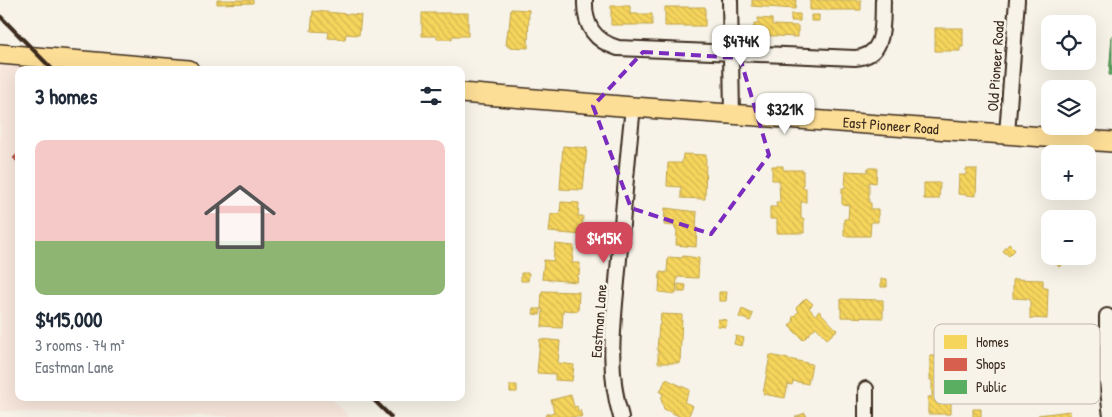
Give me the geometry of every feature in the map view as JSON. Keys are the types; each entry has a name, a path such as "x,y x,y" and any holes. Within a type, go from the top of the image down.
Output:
{"main road":[{"path":"0,54 142,66"},
{"name":"East Pioneer Road","path":"465,93 1112,142"}],"street":[{"path":"586,0 586,15 590,28 598,38 610,45 623,48 855,58 868,55 875,50 880,42 883,0"},
{"path":"730,0 732,114"},
{"name":"Old Pioneer Road","path":"1007,134 1018,0"},
{"name":"Eastman Lane","path":"621,417 614,388 612,353 632,107"},
{"path":"1107,316 1107,371 1111,417"},
{"path":"866,390 866,417"}],"highlighted area":[{"path":"643,52 740,58 769,155 711,234 631,208 593,106"}],"shaded area":[{"path":"0,54 14,55 24,66 15,66 15,401 334,401 349,417 260,417 0,411"}],"building: Homes":[{"path":"217,0 253,0 253,3 217,4"},
{"path":"752,0 796,0 795,9 752,6"},
{"path":"810,0 861,0 861,10 810,10"},
{"path":"611,6 630,6 630,14 652,14 652,25 611,25"},
{"path":"665,7 705,7 705,26 665,26"},
{"path":"511,9 529,10 528,48 508,47 506,45"},
{"path":"313,11 361,15 359,35 346,34 345,39 328,38 329,32 311,31"},
{"path":"422,13 468,13 468,36 452,36 452,39 437,39 437,36 422,36"},
{"path":"791,14 800,14 800,21 791,21"},
{"path":"811,15 819,15 819,21 811,21"},
{"path":"758,18 772,19 772,25 798,26 798,37 754,35 754,24 758,24"},
{"path":"935,28 963,28 963,47 960,47 960,51 935,51"},
{"path":"563,146 587,148 583,190 560,189"},
{"path":"683,154 706,155 705,199 681,198 681,187 667,186 668,163 682,163"},
{"path":"772,166 783,166 783,170 803,170 803,188 806,188 806,202 801,202 801,219 804,219 804,233 777,233 777,219 770,219 770,207 777,207 776,202 780,202 779,180 772,180"},
{"path":"868,168 877,168 876,183 869,182 869,203 871,203 871,209 878,209 878,222 871,222 870,236 844,236 844,219 848,219 849,205 842,204 842,188 845,188 846,171 867,172"},
{"path":"966,169 977,169 976,196 958,194 959,175 966,175"},
{"path":"924,183 940,183 939,199 924,199"},
{"path":"561,202 579,203 578,216 583,216 582,235 549,232 551,214 560,214"},
{"path":"665,208 697,212 696,247 676,245 677,230 675,226 664,225"},
{"path":"555,244 574,246 572,263 580,263 577,282 542,279 544,260 553,261"},
{"path":"1009,244 1015,250 1009,256 1003,251"},
{"path":"683,256 699,258 698,278 677,277 676,294 659,292 660,272 667,273 668,257 682,258"},
{"path":"521,273 529,273 528,281 521,281"},
{"path":"881,279 887,279 887,287 881,287"},
{"path":"1013,279 1043,280 1043,288 1048,288 1047,319 1030,318 1030,299 1013,298"},
{"path":"678,284 686,285 685,292 678,292"},
{"path":"542,291 579,292 578,311 563,310 562,328 542,327"},
{"path":"719,292 727,292 726,301 719,301"},
{"path":"806,298 813,304 809,308 815,315 819,311 837,330 827,339 816,327 803,340 789,326 794,320 792,318 799,311 796,308"},
{"path":"841,299 883,300 883,318 841,317"},
{"path":"534,309 541,309 540,315 533,314"},
{"path":"742,309 753,314 750,321 739,317"},
{"path":"661,314 682,315 680,363 658,363 657,351"},
{"path":"718,319 727,320 726,327 717,326"},
{"path":"736,336 744,338 742,346 734,344"},
{"path":"540,339 560,341 558,363 574,365 572,381 555,380 555,374 537,373"},
{"path":"770,355 812,364 808,384 793,381 792,385 788,384 785,398 763,394"},
{"path":"930,356 934,356 934,404 951,404 951,414 928,414 928,397 932,397 932,380 930,380"},
{"path":"666,379 690,390 684,402 693,406 688,417 681,417 664,409 661,399 663,394 660,392"},
{"path":"510,385 517,385 517,392 510,392"},
{"path":"571,395 574,407 577,406 582,417 546,417 545,415 554,412 551,400"},
{"path":"973,409 981,409 981,417 973,417"},
{"path":"1070,411 1070,417 1039,417 1038,415"},
{"path":"805,413 807,417 795,417"}],"building: Public":[{"path":"1112,35 1112,75 1109,75"}],"railway":[{"path":"0,16 49,66"},
{"path":"375,401 391,417"}]}
